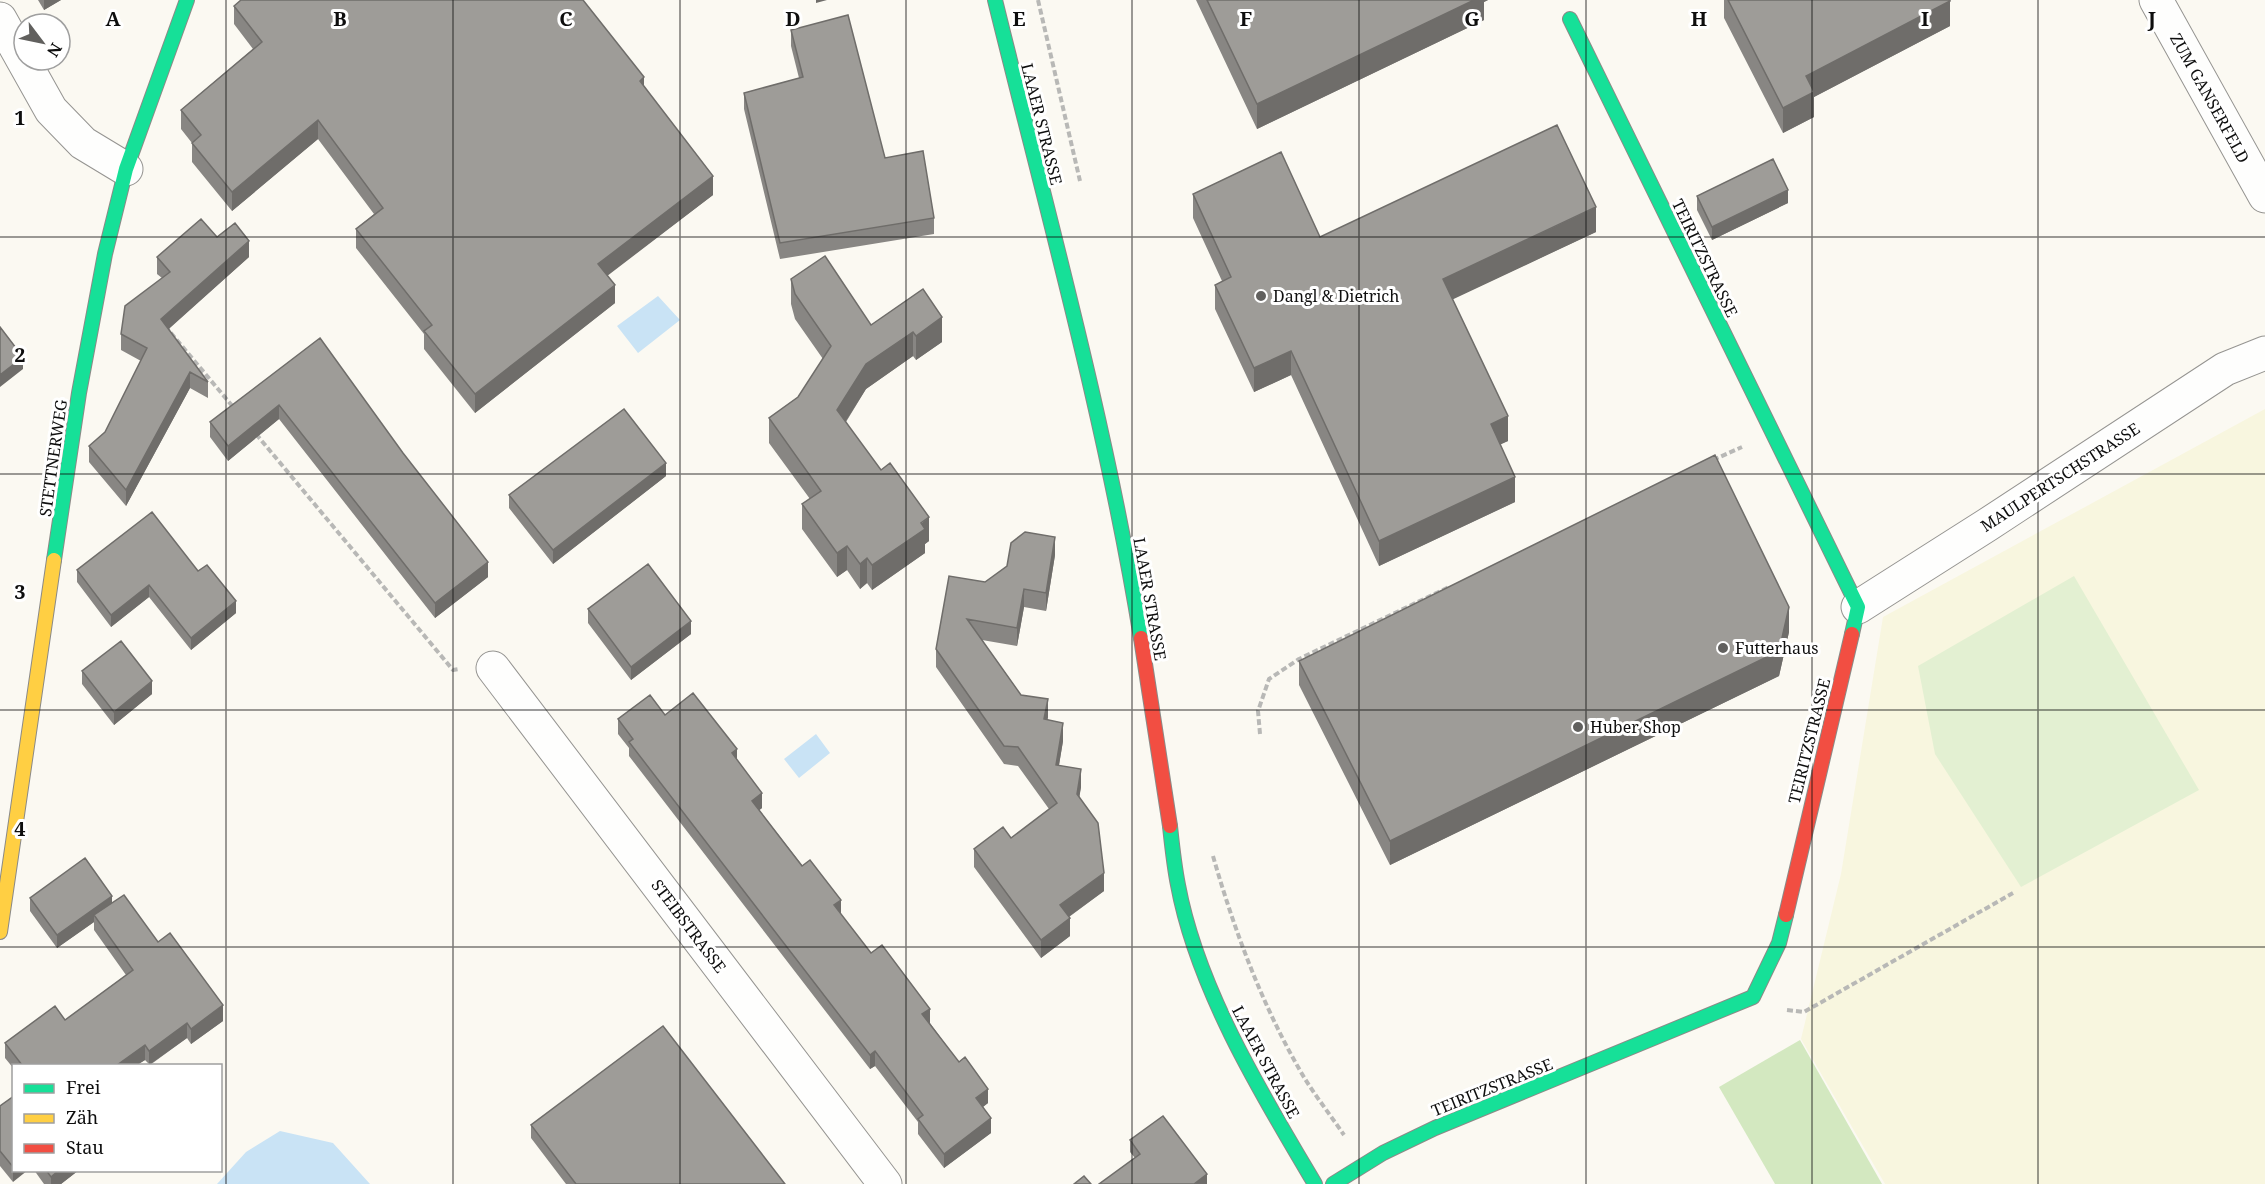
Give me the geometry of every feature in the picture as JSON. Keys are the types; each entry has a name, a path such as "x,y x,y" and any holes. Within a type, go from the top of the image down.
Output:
{"street":[{"name":"STETTNERWEG","path":"0,932 79,393 105,254 126,168 188,0"},
{"name":"LAAER STRASSE","path":"995,0 1095,405 1120,525 1145,662 1178,886 1186,919 1228,1032 1261,1095 1315,1184"},
{"name":"ZUM GANSERFELD","path":"2156,0 2265,196"},
{"path":"0,19 51,110 83,143 126,168"},
{"name":"TEIRITZSTRASSE","path":"1333,1184 1363,1163 1439,1125 1754,997 1779,943 1858,607 1570,19"},
{"name":"MAULPERTSCHSTRASSE","path":"1858,607 1988,525 2225,369 2265,353"},
{"name":"STEIBSTRASSE","path":"493,668 885,1184"}],"path":[{"path":"1038,0 1083,192"},
{"path":"158,317 241,417"},
{"path":"249,426 453,670 493,668"},
{"path":"1708,463 1772,432"},
{"path":"1260,734 1258,711 1269,679 1299,659 1449,587"},
{"path":"1211,851 1223,892 1257,985 1305,1079 1363,1163"},
{"path":"1754,997 1777,1009 1804,1012 2013,893"}],"shaded area":[{"path":"2265,409 2265,1184 1885,1184 1801,1039 1841,874 1883,617"}],"green space":[{"path":"2074,576 2199,790 2021,887 1935,754 1918,666"},
{"path":"1800,1040 1882,1184 1775,1184 1719,1087"}],"water":[{"path":"658,296 680,320 638,353 617,326"},
{"path":"816,734 830,753 799,778 784,759"},
{"path":"280,1131 333,1143 370,1184 217,1184 246,1152"}],"building":[{"path":"241,0 583,0 644,77 640,81 713,176 598,264 615,285 475,394 424,331 432,325 356,229 383,208 318,120 232,192 192,143 201,135 181,110 262,42 234,6"},
{"path":"1207,0 1474,0 1257,104"},
{"path":"1728,0 1950,1 1806,76 1814,92 1783,108"},
{"path":"848,15 885,158 923,151 934,218 780,243 744,93 803,77 791,30"},
{"path":"1557,125 1596,207 1443,279 1508,416 1491,424 1515,477 1379,541 1291,351 1254,368 1215,285 1231,277 1193,194 1281,152 1320,237"},
{"path":"1773,159 1788,190 1712,227 1697,196"},
{"path":"201,219 217,237 235,223 249,241 161,319 208,382 190,372 126,490 89,446 105,432 147,348 121,334 125,306 170,272 157,257"},
{"path":"825,256 871,325 923,289 942,317 916,336 913,332 866,364 837,410 881,470 890,463 929,517 921,523 925,529 872,565 867,558 860,564 847,546 837,553 802,504 821,491 769,418 798,397 831,346 795,294 791,279"},
{"path":"0,327 23,357 0,375"},
{"path":"320,338 403,453 488,562 435,603 279,405 228,446 210,422"},
{"path":"624,409 666,463 553,550 509,495"},
{"path":"1715,455 1789,607 1779,651 1390,841 1299,661"},
{"path":"152,512 198,571 207,565 236,601 191,638 149,585 111,615 77,570"},
{"path":"1025,532 1055,537 1046,593 1024,589 1017,628 967,619 1021,695 1048,699 1044,719 1063,723 1056,765 1081,769 1077,794 1098,823 1104,873 1060,905 1070,918 1041,940 974,849 1003,827 1011,838 1057,803 1018,747 1004,746 936,649 949,576 985,582 1007,566 1011,543"},
{"path":"648,564 691,621 631,667 588,609"},
{"path":"121,641 152,681 114,712 82,671"},
{"path":"693,693 737,749 732,753 762,793 752,801 802,866 810,860 841,900 834,905 871,953 882,945 930,1009 922,1014 959,1062 965,1057 988,1089 976,1098 991,1118 944,1154 918,1119 923,1115 875,1051 870,1055 629,742 633,739 618,719 650,695 665,715"},
{"path":"85,858 112,896 57,935 30,898"},
{"path":"124,895 158,942 170,933 223,1005 191,1029 187,1023 149,1051 145,1045 118,1064 21,1064 5,1043 55,1006 65,1020 133,970 94,915"},
{"path":"663,1026 785,1184 576,1184 531,1125"},
{"path":"12,1097 12,1166 0,1151 0,1106"},
{"path":"1163,1116 1207,1174 1194,1184 1099,1184 1140,1154 1130,1140"},
{"path":"47,1172 57,1172 51,1177"},
{"path":"1084,1176 1091,1184 1074,1184"}],"traffic: fast":[{"path":"54,560 79,393 105,254 126,169 187,0"},
{"path":"995,0 1093,397 1127,557 1141,638"},
{"path":"1570,19 1858,607 1852,634"},
{"path":"1170,826 1178,885 1187,924 1200,963 1253,1077 1315,1184"},
{"path":"1333,1184 1383,1153 1435,1128 1753,997 1779,943 1786,915"}],"traffic: slow":[{"path":"0,932 54,560"}],"traffic: jam":[{"path":"1786,915 1852,634"},
{"path":"1141,638 1170,826"}],"place":[{"name":"Dangl & Dietrich","path":"1261,296"},
{"name":"Futterhaus","path":"1723,648"},
{"name":"Huber Shop","path":"1578,727"}]}
